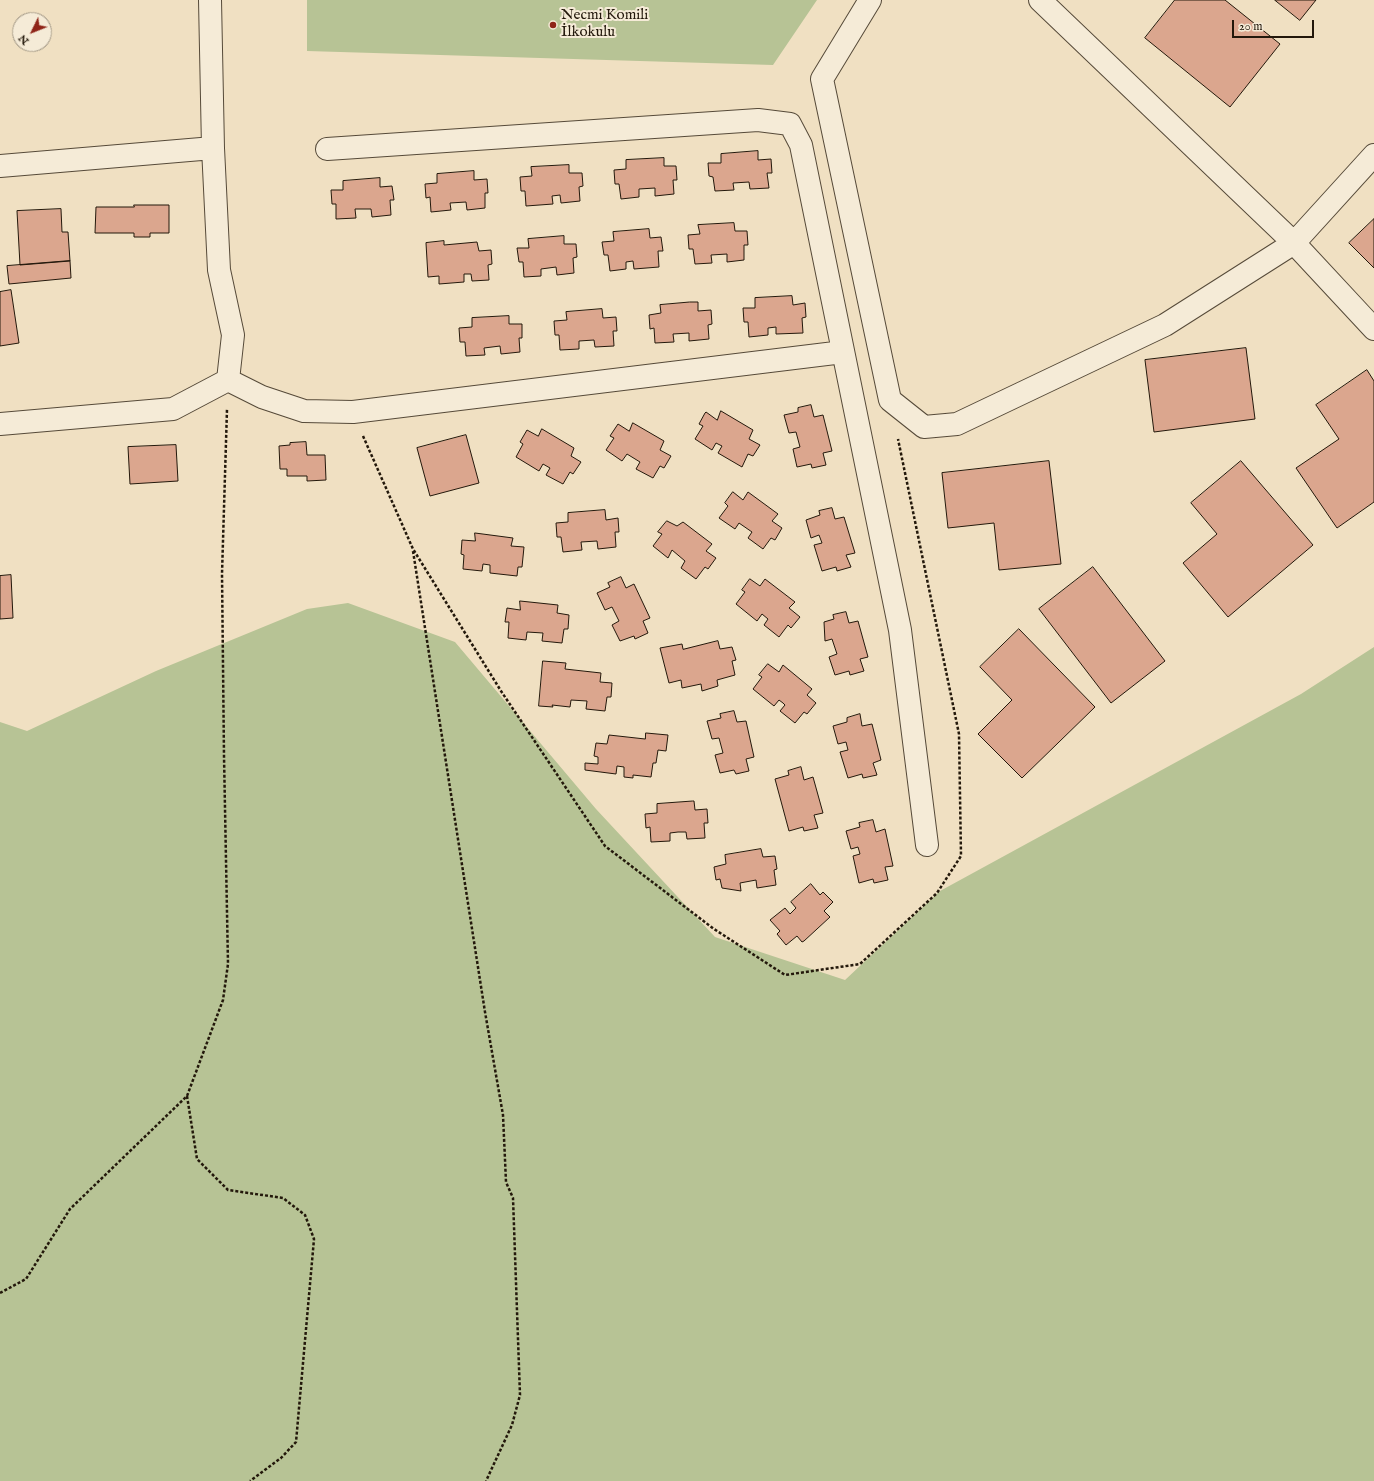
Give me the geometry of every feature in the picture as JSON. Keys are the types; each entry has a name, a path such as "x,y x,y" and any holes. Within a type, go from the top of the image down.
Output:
{"street":[{"path":"210,0 213,148 219,270 233,335 228,380"},
{"path":"870,0 822,78 890,400 924,427 957,424 1165,324 1294,243 1374,155"},
{"path":"1040,0 1294,243 1374,329"},
{"path":"327,149 758,120 790,124 801,145 900,630 927,844"},
{"path":"0,166 213,148"},
{"path":"228,380 262,397 304,411 353,412 843,352"},
{"path":"0,424 173,409 228,380"}],"path":[{"path":"0,1293 26,1279 70,1209 187,1096 223,1000 228,964 222,574 228,380"},
{"path":"353,412 413,549 501,691 605,846 714,929 785,975 860,964 937,893 961,856 959,734 898,438"},
{"path":"413,549 484,1004 503,1115 506,1182 512,1198 520,1395 512,1425 486,1481"},
{"path":"187,1096 197,1159 228,1190 283,1198 305,1215 314,1239 296,1442 281,1458 250,1481"}],"green space":[{"name":"Necmi Komili İlkokulu","path":"307,0 817,0 773,65 307,51"},
{"path":"348,603 455,642 596,809 715,937 845,980 940,891 1301,694 1374,647 1374,1481 0,1481 0,722 27,731 156,671 307,609"}],"building":[{"path":"1175,0 1225,0 1280,44 1230,107 1145,38"},
{"path":"1275,0 1316,0 1300,20"},
{"path":"758,151 758,160 771,159 772,173 767,173 769,188 750,189 749,182 733,183 734,190 715,191 713,177 709,176 708,163 721,163 721,154"},
{"path":"664,158 664,166 676,166 677,180 673,180 674,194 655,196 655,188 639,189 639,197 621,199 619,184 615,184 614,170 626,169 626,160"},
{"path":"569,165 569,173 582,173 583,186 579,187 580,201 561,203 560,195 552,196 553,204 526,206 525,191 521,191 520,177 532,176 531,167"},
{"path":"474,171 474,180 487,179 488,193 485,193 485,208 467,210 466,202 450,203 451,210 431,212 430,197 426,198 425,184 437,183 437,174"},
{"path":"380,178 380,187 392,186 394,200 390,200 391,215 372,217 371,209 355,209 356,218 336,219 336,204 332,204 331,190 343,190 343,181"},
{"path":"134,205 169,205 169,233 150,233 150,237 134,237 134,233 95,233 96,207 134,207"},
{"path":"61,209 62,232 68,232 70,261 20,265 17,211"},
{"path":"1374,219 1374,268 1349,243"},
{"path":"734,223 735,231 747,231 748,245 744,245 744,260 727,262 727,254 711,255 712,263 695,264 693,249 689,249 688,235 700,234 698,225"},
{"path":"649,229 650,238 661,237 663,251 658,251 659,267 634,269 633,261 626,262 626,269 610,271 608,255 604,255 602,242 614,241 613,232"},
{"path":"564,236 564,244 576,244 577,257 573,258 574,273 557,275 556,267 541,269 541,276 524,277 523,262 519,262 517,248 529,248 528,239"},
{"path":"444,241 444,245 477,242 479,251 491,250 492,264 488,265 489,280 472,281 471,274 464,274 464,282 439,284 439,276 428,277 426,243"},
{"path":"70,261 71,278 9,284 7,266"},
{"path":"11,290 19,343 0,346 0,292"},
{"path":"792,296 793,305 805,303 806,317 802,318 803,333 776,334 776,327 768,328 768,335 749,337 748,322 744,322 743,308 755,308 755,298"},
{"path":"698,302 698,311 711,310 712,324 708,325 709,339 689,341 689,333 673,334 674,342 655,343 654,328 650,329 649,315 661,313 660,305"},
{"path":"602,309 603,318 616,317 617,331 613,331 614,346 595,347 594,340 579,341 579,349 560,350 559,335 555,335 554,321 567,320 566,312"},
{"path":"509,316 509,324 522,324 522,338 519,338 520,352 501,354 500,346 484,348 485,355 466,356 465,342 460,342 459,328 472,327 472,318"},
{"path":"1246,348 1255,419 1154,432 1145,360"},
{"path":"1367,370 1374,381 1374,502 1337,528 1296,468 1339,439 1316,405"},
{"path":"811,405 814,417 823,415 832,451 823,453 826,465 812,468 811,464 797,467 793,449 800,447 796,432 789,433 784,415 798,412 798,408"},
{"path":"721,411 753,430 749,439 760,445 753,456 748,454 742,467 718,453 722,446 716,443 712,450 695,439 703,426 699,424 705,413 706,412 717,420"},
{"path":"633,423 664,441 660,450 671,456 664,468 660,466 653,478 636,469 640,462 627,454 622,461 606,450 614,438 610,436 618,424 629,431"},
{"path":"542,429 574,448 571,456 581,462 573,474 570,472 563,484 546,475 550,468 543,464 539,471 516,457 523,444 520,442 527,430 538,436"},
{"path":"466,435 479,483 430,496 417,448"},
{"path":"306,442 307,455 325,455 326,480 307,481 307,476 287,476 287,469 280,469 279,446 290,445 290,443"},
{"path":"176,445 178,481 130,484 128,447"},
{"path":"1049,461 1061,564 999,570 994,523 948,528 942,473"},
{"path":"1241,461 1313,545 1228,617 1183,563 1217,534 1191,503"},
{"path":"733,492 743,500 748,492 778,514 772,521 782,528 775,540 771,538 763,549 748,538 752,532 739,523 735,529 719,518 728,506 725,503"},
{"path":"832,508 835,519 844,517 855,553 846,555 851,567 837,571 836,567 822,571 814,545 822,543 819,535 811,538 806,520 820,515 819,511"},
{"path":"605,510 606,520 618,518 619,532 615,532 616,547 598,549 597,541 581,542 582,550 563,552 561,537 557,537 556,523 568,522 568,513"},
{"path":"667,521 677,526 683,522 712,544 706,551 716,558 708,569 705,567 696,579 681,568 685,561 672,550 668,558 653,546 662,534 658,532"},
{"path":"475,533 513,538 511,546 524,547 522,567 518,567 517,576 490,573 490,565 483,564 482,571 463,569 464,555 461,554 462,540 475,541"},
{"path":"1093,567 1165,661 1111,703 1039,609"},
{"path":"11,575 13,618 0,619 0,576"},
{"path":"621,577 626,588 634,584 650,618 643,621 648,633 635,639 634,636 620,641 612,625 619,621 612,607 605,610 597,593 610,587 608,583"},
{"path":"750,579 760,586 765,579 795,602 789,608 800,617 791,628 788,625 779,637 764,625 768,619 762,614 757,621 736,604 745,592 742,590"},
{"path":"520,601 558,605 557,613 569,615 568,629 564,629 562,643 542,641 543,633 527,632 526,640 508,638 509,622 505,622 507,608 520,610"},
{"path":"846,612 849,623 858,621 868,657 860,659 864,671 850,675 849,671 835,675 829,657 837,654 832,639 825,641 824,622 834,619 833,615"},
{"path":"1019,629 1095,707 1022,778 978,734 1012,700 980,667"},
{"path":"718,641 720,649 732,647 736,660 732,661 735,675 717,680 718,686 702,691 701,684 682,688 681,680 669,683 660,648 682,644 683,649"},
{"path":"543,661 566,663 565,669 601,673 600,682 612,683 611,697 607,697 605,711 586,709 587,701 571,700 570,707 552,705 553,707 539,706"},
{"path":"768,664 779,672 783,665 812,689 807,695 816,703 807,714 804,712 795,723 780,711 785,705 783,703 779,700 774,706 753,689 762,677 759,675"},
{"path":"734,711 737,722 746,721 754,757 746,759 749,771 736,774 734,770 720,773 715,755 723,753 719,738 712,739 707,721 721,718 720,714"},
{"path":"860,714 862,726 872,724 881,760 873,763 877,775 863,778 862,774 848,778 840,752 848,750 846,742 838,744 833,726 847,722 847,718"},
{"path":"646,733 668,735 666,751 658,750 656,763 653,763 651,777 633,775 633,778 624,777 624,767 617,766 616,774 585,770 585,763 598,764 598,757 594,756 596,743 607,744 609,735 645,739"},
{"path":"801,767 804,780 813,777 823,813 814,815 818,828 804,831 803,827 789,831 775,779 789,775 788,771"},
{"path":"694,801 695,810 707,809 708,823 704,823 705,838 687,839 686,832 678,832 670,833 670,841 651,842 650,827 646,828 645,814 657,813 657,804"},
{"path":"873,820 876,832 885,829 893,866 885,867 888,880 874,883 873,879 859,883 853,856 860,854 858,847 851,849 846,831 860,827 859,823"},
{"path":"761,849 763,857 775,856 777,869 774,870 776,885 757,888 756,880 740,883 741,891 722,888 720,879 716,880 714,867 726,864 725,855"},
{"path":"811,884 820,895 823,892 833,902 824,911 830,917 804,941 802,942 797,936 786,945 777,934 780,931 770,920 785,908 790,914 796,908 791,902"}],"place":[{"name":"Necmi Komili İlkokulu","path":"553,25"}]}
